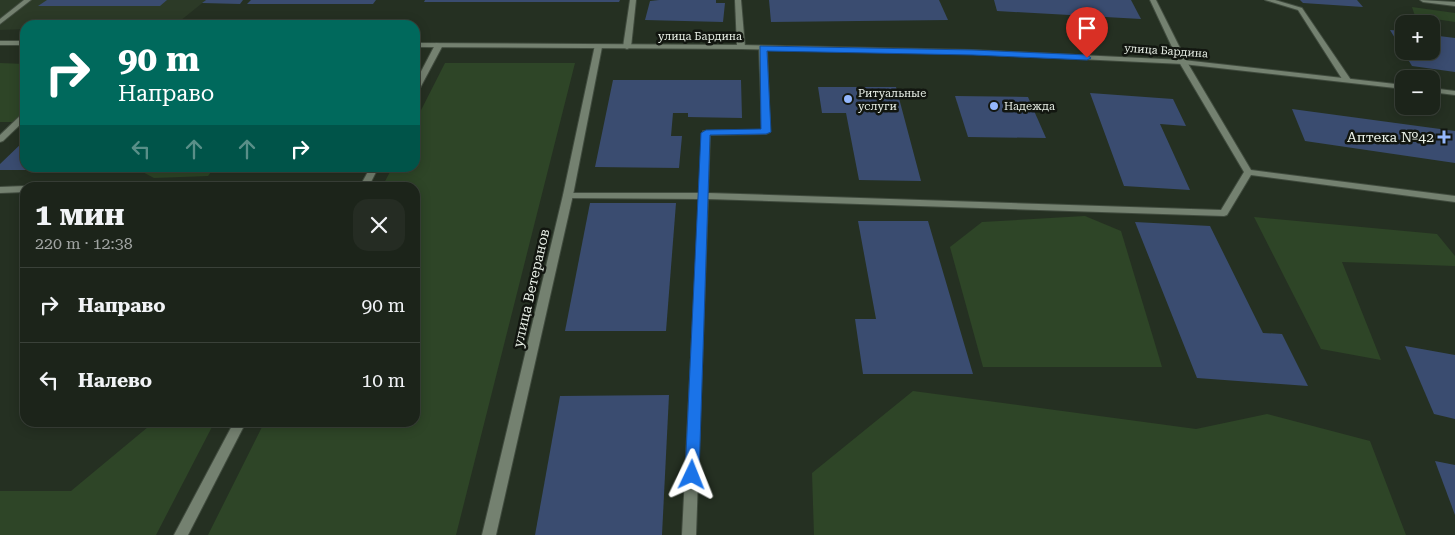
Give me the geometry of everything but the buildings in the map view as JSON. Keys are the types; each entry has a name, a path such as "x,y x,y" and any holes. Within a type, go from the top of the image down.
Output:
{"street":[{"path":"0,22 28,0"},
{"path":"627,47 633,0"},
{"path":"738,0 741,47"},
{"path":"1153,0 1183,62 1248,172"},
{"path":"1268,0 1300,9 1347,80"},
{"path":"1423,0 1455,4"},
{"path":"0,16 9,15"},
{"path":"0,43 20,43"},
{"name":"улица Бардина","path":"420,45 741,47 973,52 1183,62 1395,86"},
{"path":"420,81 439,45"},
{"name":"улица Ветеранов","path":"489,535 568,195 598,47"},
{"path":"689,535 706,133 766,132 763,48"},
{"path":"1440,91 1455,93"},
{"path":"0,139 20,121"},
{"path":"568,195 703,196 1224,213 1248,172"},
{"path":"1248,172 1455,199"},
{"path":"0,190 20,189"},
{"path":"181,535 237,427"}],"shaded area":[{"path":"0,0 206,0 181,20 20,20 20,29 0,30"},
{"path":"1412,7 1455,13 1455,22 1440,20 1440,15 1415,15"},
{"path":"0,63 20,64 20,116 13,122 0,122"},
{"path":"445,63 575,63 456,535 208,535 262,427 420,427 420,182 385,182 390,172 420,172 420,112"},
{"path":"143,172 211,172 208,176 154,178"},
{"path":"1085,216 1121,231 1162,367 983,367 950,247 982,222"},
{"path":"1254,217 1437,234 1455,256 1455,266 1342,262 1381,360 1321,349"},
{"path":"913,391 1196,429 1267,414 1370,441 1406,535 814,535 812,473"},
{"path":"148,427 212,427 156,535 0,535 0,491 71,491"}],"place":[{"name":"Ритуальные услуги","path":"848,99"},
{"name":"Надежда","path":"994,106"},
{"name":"Аптека №42","path":"1444,137"}],"route":[{"path":"692,475 706,133 766,132 763,48 973,52 1087,58"}]}
